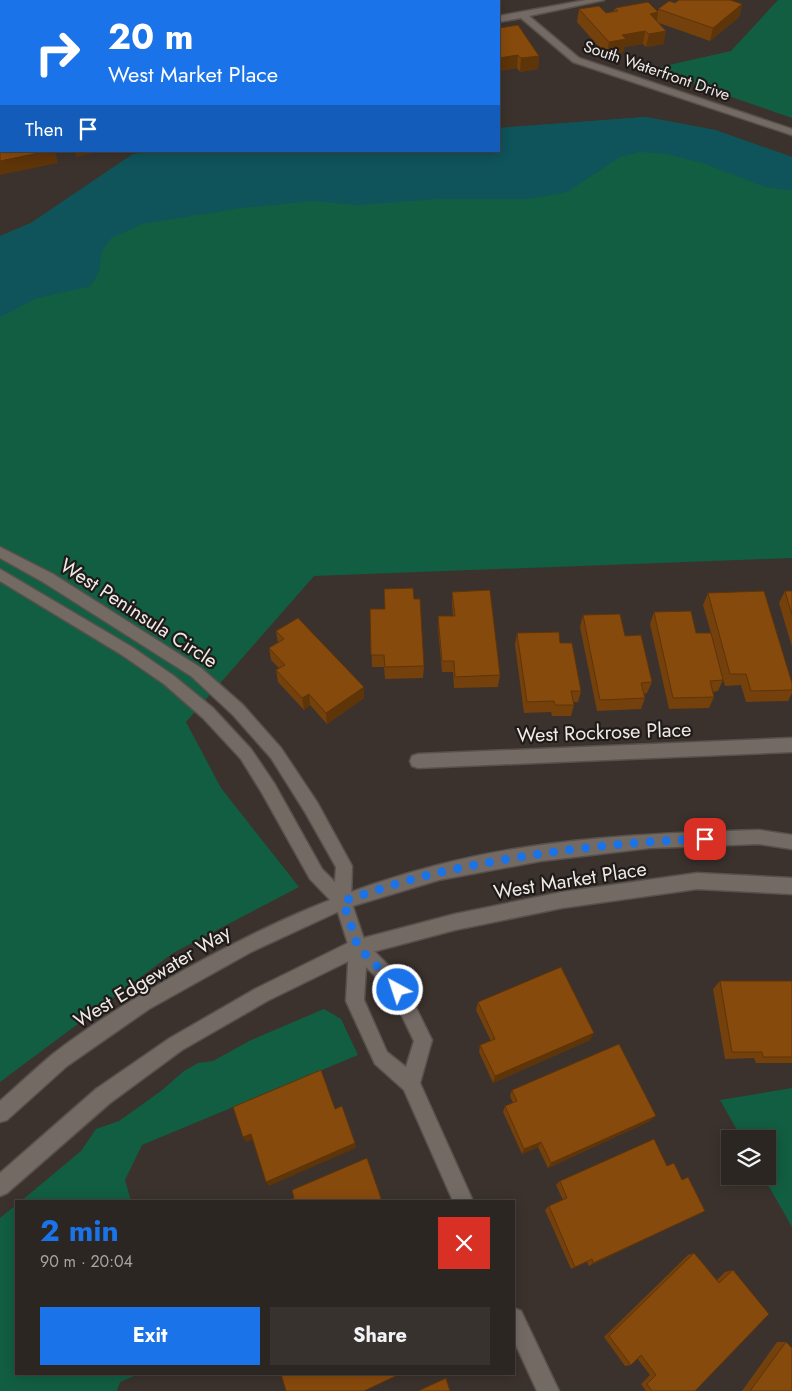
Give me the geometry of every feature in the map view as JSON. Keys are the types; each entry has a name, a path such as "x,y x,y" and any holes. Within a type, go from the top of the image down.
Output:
{"street":[{"path":"500,19 600,0"},
{"name":"South Waterfront Drive","path":"523,15 576,60 792,132"},
{"name":"West Peninsula Circle","path":"0,552 48,578 148,639 196,672 238,710 276,753 292,776 344,866 343,901 358,947"},
{"name":"West Peninsula Circle","path":"0,574 127,651 169,680 208,713 246,754 268,788 316,874 343,901"},
{"name":"West Rockrose Place","path":"418,761 792,745"},
{"name":"West Market Place","path":"343,901 439,872 541,853 650,841 759,838 792,842"},
{"name":"West Market Place","path":"358,947 455,922 562,900 697,881 792,886"},
{"name":"West Edgewater Way","path":"0,1113 61,1060 143,1003 245,946 343,901"},
{"path":"358,947 355,1001 381,1058 412,1083 463,1200"},
{"path":"358,947 396,985 423,1040 412,1083"},
{"path":"0,1186 103,1096 176,1044 263,994 358,947"},
{"path":"515,1320 548,1391"}],"green space":[{"path":"778,0 792,0 792,118 651,69 731,51"},
{"path":"646,117 715,130 792,157 792,558 314,576 186,722 221,788 299,887 173,953 0,1082 0,236 31,223 133,154 161,152 500,152 500,128"},
{"path":"324,1009 341,1019 358,1055 142,1145 125,1180 131,1200 22,1200 81,1151 96,1129 119,1121 161,1091 184,1071 198,1063 213,1061 251,1040"},
{"path":"792,1088 792,1227 768,1185 776,1185 776,1130 737,1130 720,1100"},
{"path":"15,1206 15,1375 137,1375 120,1382 117,1391 0,1391 0,1218"}],"water":[{"path":"646,117 715,130 792,157 792,190 765,187 703,163 666,154 640,152 620,157 567,192 529,199 438,199 357,205 313,201 240,208 142,224 111,238 101,253 100,269 91,286 37,298 0,317 0,236 31,223 133,154 161,152 500,152 500,128"}],"building":[{"path":"679,0 730,0 742,4 713,28 658,9 669,1 675,3"},
{"path":"648,2 658,12 650,14 666,31 649,34 645,31 622,35 626,39 609,42 579,9 599,6 606,13 618,11 615,8"},
{"path":"518,25 539,56 521,58 518,55 500,58 500,28"},
{"path":"0,152 43,152 0,161"},
{"path":"413,588 414,599 420,599 424,666 385,667 384,655 371,655 370,609 385,609 384,589"},
{"path":"490,590 500,675 455,677 454,661 442,661 438,616 455,616 452,592"},
{"path":"764,591 792,683 792,690 751,691 746,674 730,674 708,593"},
{"path":"785,591 792,591 792,615"},
{"path":"691,611 696,633 711,633 723,680 710,681 714,697 673,698 654,612"},
{"path":"620,614 625,636 641,635 652,682 641,683 645,698 600,700 583,615"},
{"path":"298,618 364,687 326,713 309,694 302,698 276,670 285,665 269,648 284,639 276,631"},
{"path":"559,632 560,643 572,643 581,691 571,691 574,705 555,705 554,701 527,702 517,633"},
{"path":"561,967 594,1033 495,1076 480,1045 495,1039 478,1002"},
{"path":"720,981 792,981 792,1057 763,1057 762,1052 732,1052"},
{"path":"619,1044 656,1116 551,1163 541,1142 524,1149 505,1106 517,1101 512,1090"},
{"path":"321,1070 335,1109 342,1106 355,1143 266,1182 251,1134 243,1137 233,1107"},
{"path":"654,1139 667,1166 674,1163 682,1180 688,1177 705,1211 593,1263 592,1259 575,1267 549,1206 567,1198 560,1181"},
{"path":"367,1158 382,1200 289,1200 294,1198 292,1190"},
{"path":"694,1253 719,1283 733,1270 769,1314 695,1391 652,1391 647,1384 656,1375 641,1355 631,1365 609,1336"},
{"path":"786,1342 792,1348 792,1391 750,1391"},
{"path":"281,1375 398,1375 364,1391 286,1391"},
{"path":"446,1378 450,1391 418,1391"}],"route":[{"path":"398,990 396,985 358,947 343,901 439,872 541,853 650,841 705,839"}]}
